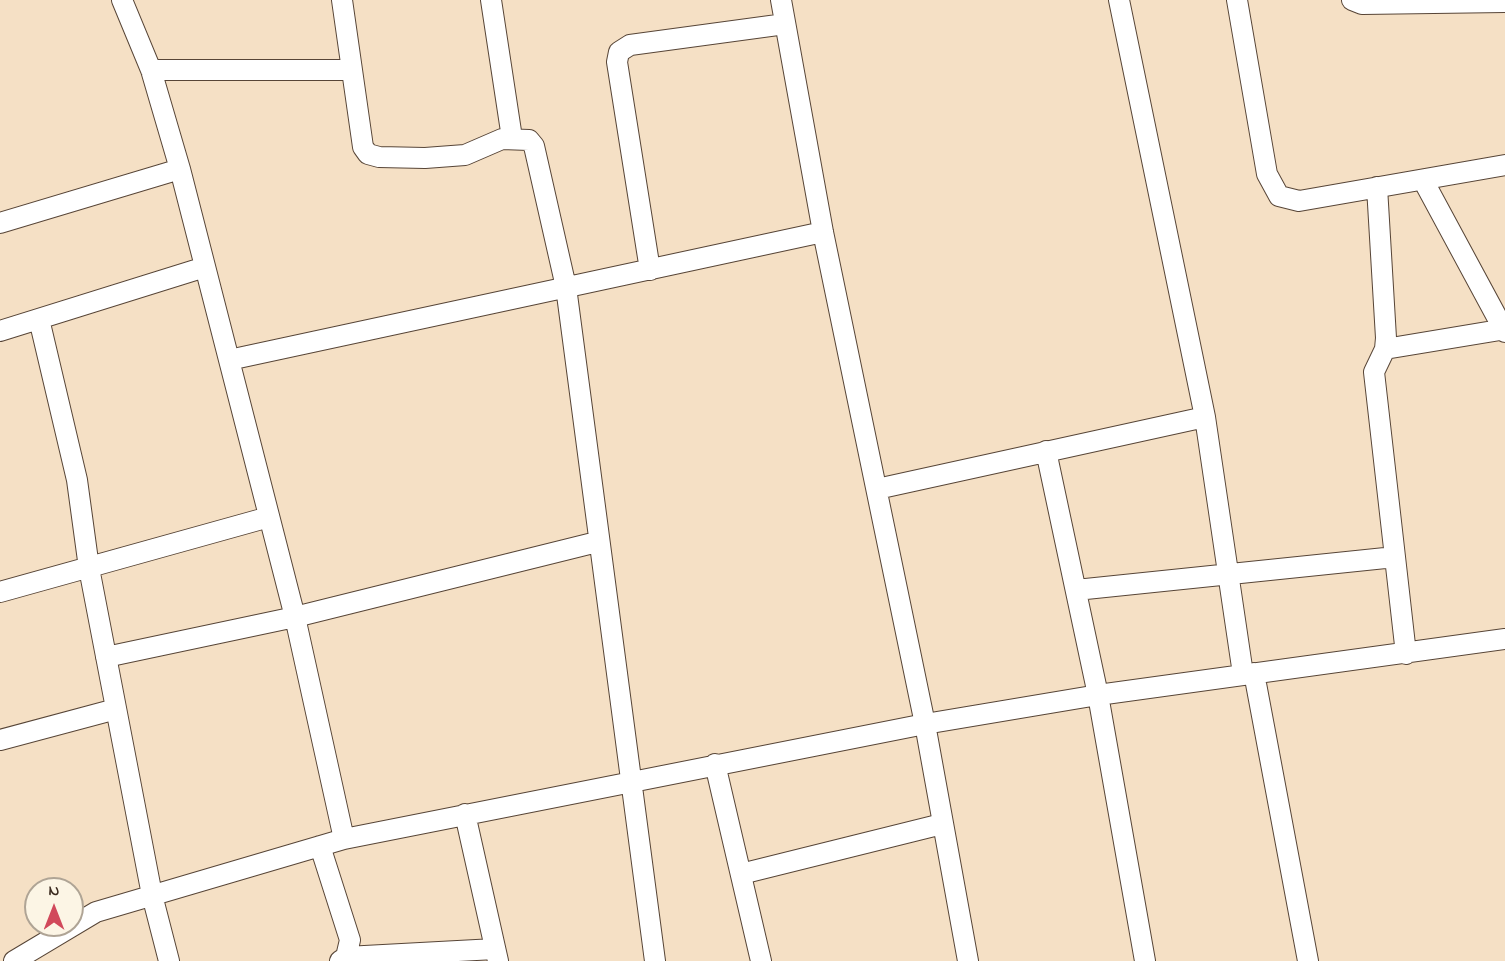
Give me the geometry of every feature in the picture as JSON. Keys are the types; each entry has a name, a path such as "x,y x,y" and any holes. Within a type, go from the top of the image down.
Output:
{"street":[{"path":"122,0 152,70 180,169 295,617 344,839"},
{"path":"342,0 363,147 368,154 380,157 425,158 465,155 502,139 512,138 529,140 534,146 566,287 597,542 655,961"},
{"path":"491,0 512,138"},
{"path":"782,0 823,232 925,724 968,961"},
{"path":"1119,0 1205,417 1228,575 1308,961"},
{"path":"1237,0 1267,174 1279,196 1299,201 1505,165"},
{"path":"1352,0 1362,4 1505,2"},
{"path":"650,270 617,62 619,52 630,45 785,24"},
{"path":"152,70 351,70"},
{"path":"0,223 180,169"},
{"path":"1385,349 1505,330 1423,180"},
{"path":"1377,187 1385,349 1374,372 1406,654"},
{"path":"229,360 823,232"},
{"path":"0,331 205,267"},
{"path":"39,319 77,480 89,568 106,657 152,895 169,961"},
{"path":"877,489 1205,417"},
{"path":"1046,451 1098,695 1145,961"},
{"path":"0,592 269,516"},
{"path":"106,657 295,617 597,542"},
{"path":"1076,590 1395,557"},
{"path":"14,961 96,912 344,839 925,724 1098,695 1505,639"},
{"path":"0,740 116,709"},
{"path":"715,764 761,961"},
{"path":"320,846 350,940 343,959 497,955 465,814"},
{"path":"741,874 942,824"}]}
